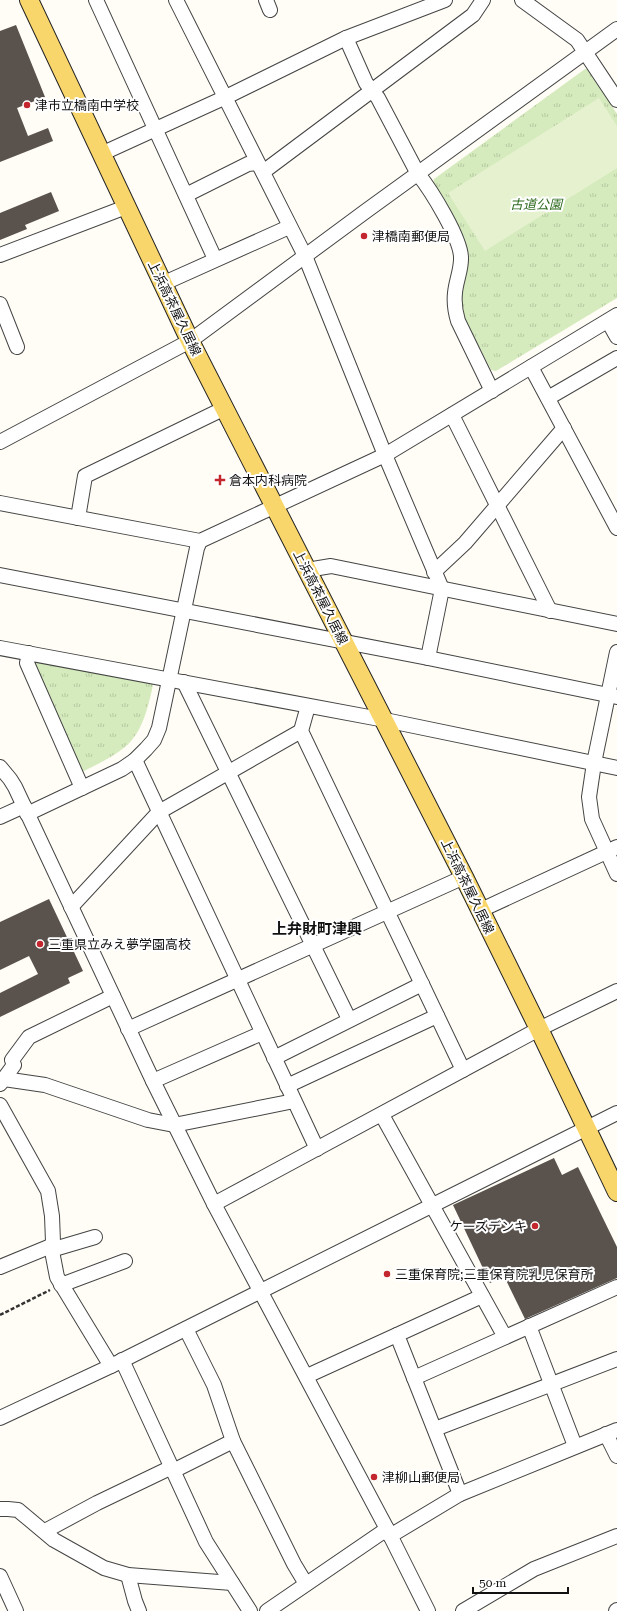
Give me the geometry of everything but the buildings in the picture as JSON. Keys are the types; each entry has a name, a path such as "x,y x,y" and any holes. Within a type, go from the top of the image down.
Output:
{"main road":[{"name":"上浜高茶屋久居線","path":"29,0 190,341 481,910 617,1192"}],"street":[{"path":"96,0 216,259"},
{"path":"176,0 226,97 304,256 385,455 442,589 428,658"},
{"path":"101,154 226,97 346,38 445,0"},
{"path":"186,195 248,164 260,167 373,90 472,16 483,0"},
{"path":"522,0 576,40 585,51 617,100"},
{"path":"0,442 190,341 304,256 617,29"},
{"path":"346,38 366,82 373,90 418,174 427,185 458,241 462,258 455,292 455,309 458,320 492,391"},
{"path":"0,255 126,207"},
{"path":"162,284 289,227"},
{"path":"0,304 4,326 17,347"},
{"path":"0,503 200,541 385,455 613,318 617,336"},
{"path":"548,398 617,358"},
{"path":"532,367 617,528"},
{"path":"78,518 85,476 225,408"},
{"path":"452,414 550,611"},
{"path":"434,572 465,544 564,428"},
{"path":"0,817 26,810 82,788 122,769 135,760 154,740 159,728 183,610 197,548 200,541"},
{"path":"307,570 331,566 617,624"},
{"path":"0,575 428,658 613,696"},
{"path":"0,648 385,720 617,768"},
{"path":"617,652 613,696 594,763 589,797 590,812 612,850 617,874"},
{"path":"29,653 27,663 82,788"},
{"path":"184,682 349,1019"},
{"path":"308,706 301,731 463,1070"},
{"path":"71,906 159,812 301,731"},
{"path":"135,760 236,980 317,1149"},
{"path":"0,768 10,779 26,810 152,1081 214,1204 307,1376 389,1532 428,1611"},
{"path":"481,910 612,850"},
{"path":"128,1029 464,877"},
{"path":"274,1058 349,1019 422,984"},
{"path":"214,1204 539,1029 617,991"},
{"path":"2,1081 14,1065 12,1060 29,1037 113,996"},
{"path":"287,1086 437,1016"},
{"path":"152,1081 262,1033"},
{"path":"2,1081 45,1085 148,1120 174,1124 294,1101"},
{"path":"0,1105 48,1191 52,1216 53,1242 51,1248 57,1277 61,1285 117,1363 173,1469 206,1542 250,1611"},
{"path":"0,1418 186,1329 617,1113"},
{"path":"382,1114 431,1206 505,1337"},
{"path":"0,1267 51,1248 95,1237"},
{"path":"61,1285 125,1261"},
{"path":"414,1378 617,1287"},
{"path":"307,1376 482,1296"},
{"path":"529,1326 575,1446"},
{"path":"186,1329 214,1385 234,1441 294,1564 306,1584"},
{"path":"397,1335 460,1494"},
{"path":"435,1429 617,1359"},
{"path":"267,1611 306,1584 389,1532 460,1494 612,1432 617,1456"},
{"path":"44,1531 97,1502 234,1441"},
{"path":"0,1510 18,1510 54,1540 104,1568 128,1575 232,1583"},
{"path":"463,1611 534,1569 617,1536"},
{"path":"128,1575 137,1606"},
{"path":"0,1576 16,1611"}],"path":[{"path":"0,1315 61,1285"}],"green space":[{"name":"古道公園","path":"585,69 588,69 617,114 617,298 496,371 491,370 464,317 462,298 469,254 462,236 433,183 434,179"},
{"path":"599,98 617,126 617,168 485,251 448,193"},
{"path":"35,661 151,682 153,685 149,704 138,731 123,749 99,764 82,772 31,666"}],"place":[{"name":"津市立橋南中学校","path":"27,105"},
{"name":"津橋南郵便局","path":"364,236"},
{"name":"倉本内科病院","path":"220,480"},
{"name":"三重県立みえ夢学園高校","path":"40,944"},
{"name":"ケーズデンキ","path":"535,1226"},
{"name":"三重保育院;三重保育院乳児保育所","path":"387,1274"},
{"name":"津柳山郵便局","path":"374,1477"}],"district":[{"name":"上弁財町津興","path":"317,929"}]}
